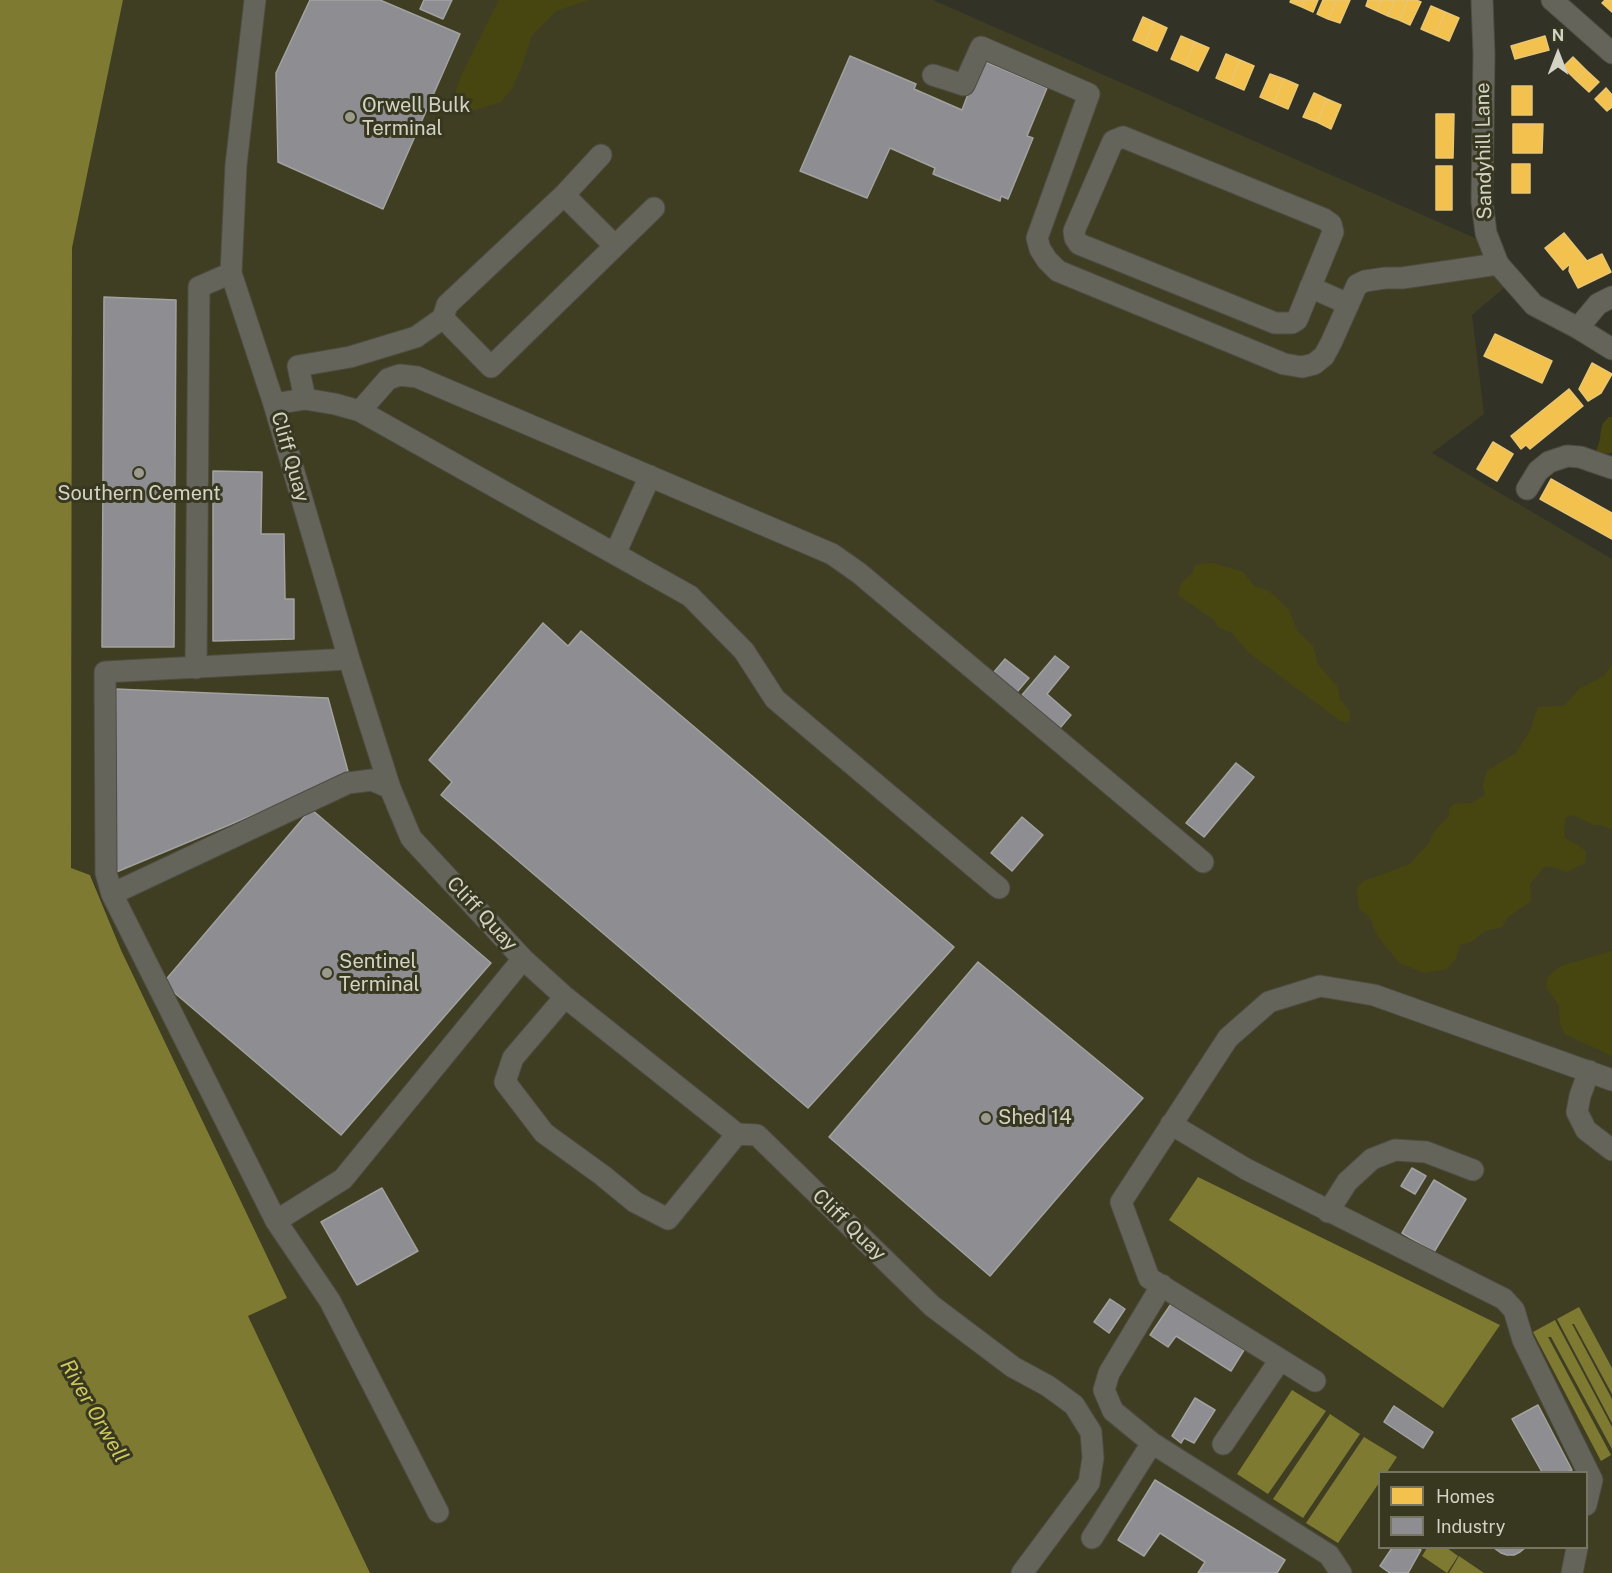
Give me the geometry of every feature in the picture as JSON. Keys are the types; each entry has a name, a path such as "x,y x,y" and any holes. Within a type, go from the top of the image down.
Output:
{"street":[{"name":"Cliff Quay","path":"255,0 236,165 231,273 274,404 349,659 390,788 411,838 523,959 565,997 737,1134 757,1136 932,1306 1013,1367 1048,1386 1074,1405 1091,1432 1093,1458 1089,1483 1022,1573"},
{"name":"Sandyhill Lane","path":"1482,0 1484,54 1482,202 1486,232 1498,264 1534,305 1612,349"},
{"path":"1552,0 1612,53"},
{"path":"933,75 964,85 981,47 1089,94 1037,238 1040,249 1058,271 1284,364 1302,367 1314,364 1324,356 1357,285 1365,281 1498,264"},
{"path":"1123,137 1324,219 1331,224 1333,232 1297,320 1292,323 1275,323 1079,244 1075,238 1074,231 1113,141 1123,137"},
{"path":"305,399 298,366 350,357 416,338 443,318 447,305 564,195 602,155"},
{"path":"1059,176 1092,189"},
{"path":"564,195 615,246"},
{"path":"443,318 491,367 654,208"},
{"path":"1040,249 1075,238"},
{"path":"196,668 199,287 231,273"},
{"path":"1310,287 1348,304"},
{"path":"1578,328 1598,304 1612,297"},
{"path":"360,411 388,380 400,375 417,377 832,554 859,573 1203,862"},
{"path":"274,404 305,399 360,411 690,596 744,651 774,699 999,888"},
{"path":"1527,489 1538,471 1549,462 1567,456 1580,457 1612,468"},
{"path":"615,554 650,477"},
{"path":"349,659 105,672 106,873 112,894 276,1221 330,1300 438,1512"},
{"path":"112,894 348,783 372,780 390,788"},
{"path":"276,1221 343,1179 523,959"},
{"path":"1315,1381 1149,1278 1121,1202 1228,1038 1269,1002 1320,986 1374,995 1612,1080"},
{"path":"565,997 513,1058 505,1082 544,1133 635,1202 668,1219 737,1134"},
{"path":"1588,1071 1577,1112 1586,1130 1612,1150"},
{"path":"1172,1124 1246,1169 1504,1299 1514,1310 1524,1340 1588,1471"},
{"path":"1328,1212 1347,1182 1372,1159 1395,1150 1426,1152 1473,1170"},
{"path":"1162,1286 1109,1373 1104,1390 1113,1412 1152,1443 1329,1555 1341,1573"},
{"path":"1223,1444 1280,1360"},
{"path":"1092,1538 1152,1443"},
{"path":"1588,1472 1592,1480 1588,1499"},
{"path":"1572,1573 1577,1549"}],"shaded area":[{"path":"123,0 933,0 1493,246 1505,287 1472,315 1484,414 1432,453 1612,559 1612,1573 370,1573 248,1316 287,1298 121,950 91,875 71,869 72,248"},
{"path":"499,0 588,0 556,11 532,35 512,88 501,102 474,110 450,110 461,76"},
{"path":"1612,417 1612,453 1601,454 1596,452 1603,423"},
{"path":"1213,563 1243,572 1254,586 1269,591 1289,610 1297,631 1313,646 1318,665 1337,686 1340,700 1349,710 1350,721 1342,722 1248,652 1232,633 1218,627 1214,620 1178,594 1182,582 1193,573 1195,565"},
{"path":"1612,665 1612,830 1573,815 1565,818 1564,837 1586,851 1585,863 1566,872 1550,866 1544,867 1530,884 1531,901 1508,917 1502,927 1485,931 1471,942 1460,945 1456,958 1447,969 1425,973 1399,963 1377,935 1369,916 1359,909 1357,887 1364,881 1410,864 1449,816 1449,810 1454,804 1472,803 1485,795 1483,786 1487,771 1516,753 1530,731 1538,707 1564,706 1579,689 1604,676"},
{"path":"1612,951 1612,1056 1565,1034 1560,1024 1559,1005 1546,987 1548,976 1561,966"}],"water":[{"name":"River Orwell","path":"0,0 123,0 72,248 71,868 90,875 121,950 287,1298 248,1316 370,1573 0,1573"},
{"path":"1198,1177 1500,1325 1443,1408 1169,1220"},
{"path":"1579,1307 1612,1368 1612,1394 1572,1324 1612,1399 1612,1423 1557,1319"},
{"path":"1555,1320 1612,1427 1612,1449 1551,1337 1548,1337 1611,1455 1601,1461 1533,1332"},
{"path":"1292,1390 1326,1411 1268,1494 1237,1474"},
{"path":"1330,1414 1360,1434 1303,1518 1273,1499"},
{"path":"1364,1437 1397,1457 1388,1471 1378,1471 1378,1484 1338,1543 1306,1523"},
{"path":"1426,1549 1448,1549 1458,1556 1447,1573 1422,1556"},
{"path":"1459,1556 1484,1573 1449,1573"}],"building: Homes":[{"path":"1291,0 1305,0 1302,7 1290,2"},
{"path":"1305,0 1318,0 1313,12 1302,7"},
{"path":"1323,0 1337,0 1328,19 1317,14"},
{"path":"1337,0 1350,0 1340,23 1328,19"},
{"path":"1368,0 1381,0 1377,11 1366,6"},
{"path":"1381,0 1395,0 1388,16 1377,11"},
{"path":"1395,0 1408,0 1399,20 1388,16"},
{"path":"1408,0 1421,2 1410,25 1399,20"},
{"path":"1605,0 1612,0 1612,12 1602,3"},
{"path":"1431,6 1445,12 1435,35 1421,29"},
{"path":"1445,12 1459,18 1449,41 1435,35"},
{"path":"1143,17 1154,22 1144,45 1133,40"},
{"path":"1154,22 1167,28 1157,51 1144,45"},
{"path":"1181,36 1195,42 1185,65 1171,59"},
{"path":"1545,36 1549,50 1515,59 1511,46"},
{"path":"1195,42 1209,48 1198,71 1185,65"},
{"path":"1226,54 1240,60 1230,84 1216,78"},
{"path":"1573,57 1586,70 1576,80 1563,67"},
{"path":"1240,60 1254,66 1244,90 1230,84"},
{"path":"1586,70 1599,82 1589,92 1576,80"},
{"path":"1270,74 1284,79 1274,103 1260,97"},
{"path":"1284,79 1298,85 1288,109 1274,103"},
{"path":"1512,86 1532,86 1532,115 1512,115"},
{"path":"1606,88 1612,95 1612,107 1607,111 1595,99"},
{"path":"1314,93 1327,99 1317,122 1303,117"},
{"path":"1327,99 1341,105 1331,129 1317,122"},
{"path":"1436,114 1454,114 1453,158 1436,158"},
{"path":"1513,124 1543,124 1542,153 1513,153"},
{"path":"1512,164 1530,164 1530,193 1512,193"},
{"path":"1436,166 1452,166 1452,210 1436,210"},
{"path":"1564,233 1587,261 1602,254 1611,272 1578,288 1569,271 1570,264 1563,270 1545,248"},
{"path":"1495,334 1552,361 1542,383 1484,356"},
{"path":"1592,363 1612,374 1601,393 1588,401 1579,389"},
{"path":"1569,389 1583,406 1530,449 1526,445 1521,449 1511,436"},
{"path":"1493,442 1513,454 1497,481 1477,469"},
{"path":"1551,479 1612,513 1612,539 1540,499"}],"building: Industry":[{"name":"Orwell Bulk Terminal","path":"310,0 380,0 460,34 383,209 278,162 276,73"},
{"path":"424,0 452,0 443,19 420,9"},
{"path":"850,56 916,84 914,89 962,110 981,60 1047,88 1027,136 1033,138 1008,199 1001,196 1000,201 933,174 935,168 890,148 867,198 800,171"},
{"name":"Southern Cement","path":"104,297 176,300 174,647 102,647"},
{"path":"213,471 262,472 261,534 284,534 285,599 294,599 294,639 213,641"},
{"path":"543,623 568,646 581,631 954,947 808,1108 441,795 452,782 429,760"},
{"path":"1055,656 1069,667 1047,694 1071,715 1060,728 1022,695"},
{"path":"1005,659 1029,678 1017,692 994,672"},
{"path":"116,689 328,698 349,775 114,873"},
{"path":"1236,763 1254,777 1204,837 1186,823"},
{"name":"Sentinel Terminal","path":"311,809 491,963 341,1135 163,983"},
{"path":"1022,817 1043,835 1012,871 991,853"},
{"name":"Shed 14","path":"978,962 1143,1098 990,1276 829,1137"},
{"path":"1412,1168 1426,1176 1415,1194 1401,1186"},
{"path":"1434,1180 1466,1199 1434,1252 1402,1233"},
{"path":"382,1188 418,1251 357,1285 321,1222"},
{"path":"1110,1299 1125,1309 1109,1333 1094,1322"},
{"path":"1171,1304 1244,1350 1231,1371 1176,1336 1168,1347 1150,1335"},
{"path":"1195,1398 1215,1410 1194,1443 1184,1438 1181,1443 1172,1436"},
{"path":"1538,1405 1572,1470 1541,1471 1512,1419"},
{"path":"1394,1406 1433,1432 1423,1448 1384,1422"},
{"path":"1155,1480 1285,1560 1277,1573 1198,1573 1205,1562 1160,1533 1144,1556 1118,1540"},
{"path":"1391,1549 1421,1550 1408,1573 1390,1573 1380,1566"},
{"path":"1495,1549 1524,1549 1514,1555 1501,1553"}],"place":[{"name":"Orwell Bulk Terminal","path":"350,117"},
{"name":"Southern Cement","path":"139,473"},
{"name":"Sentinel Terminal","path":"327,973"},
{"name":"Shed 14","path":"986,1118"}]}
